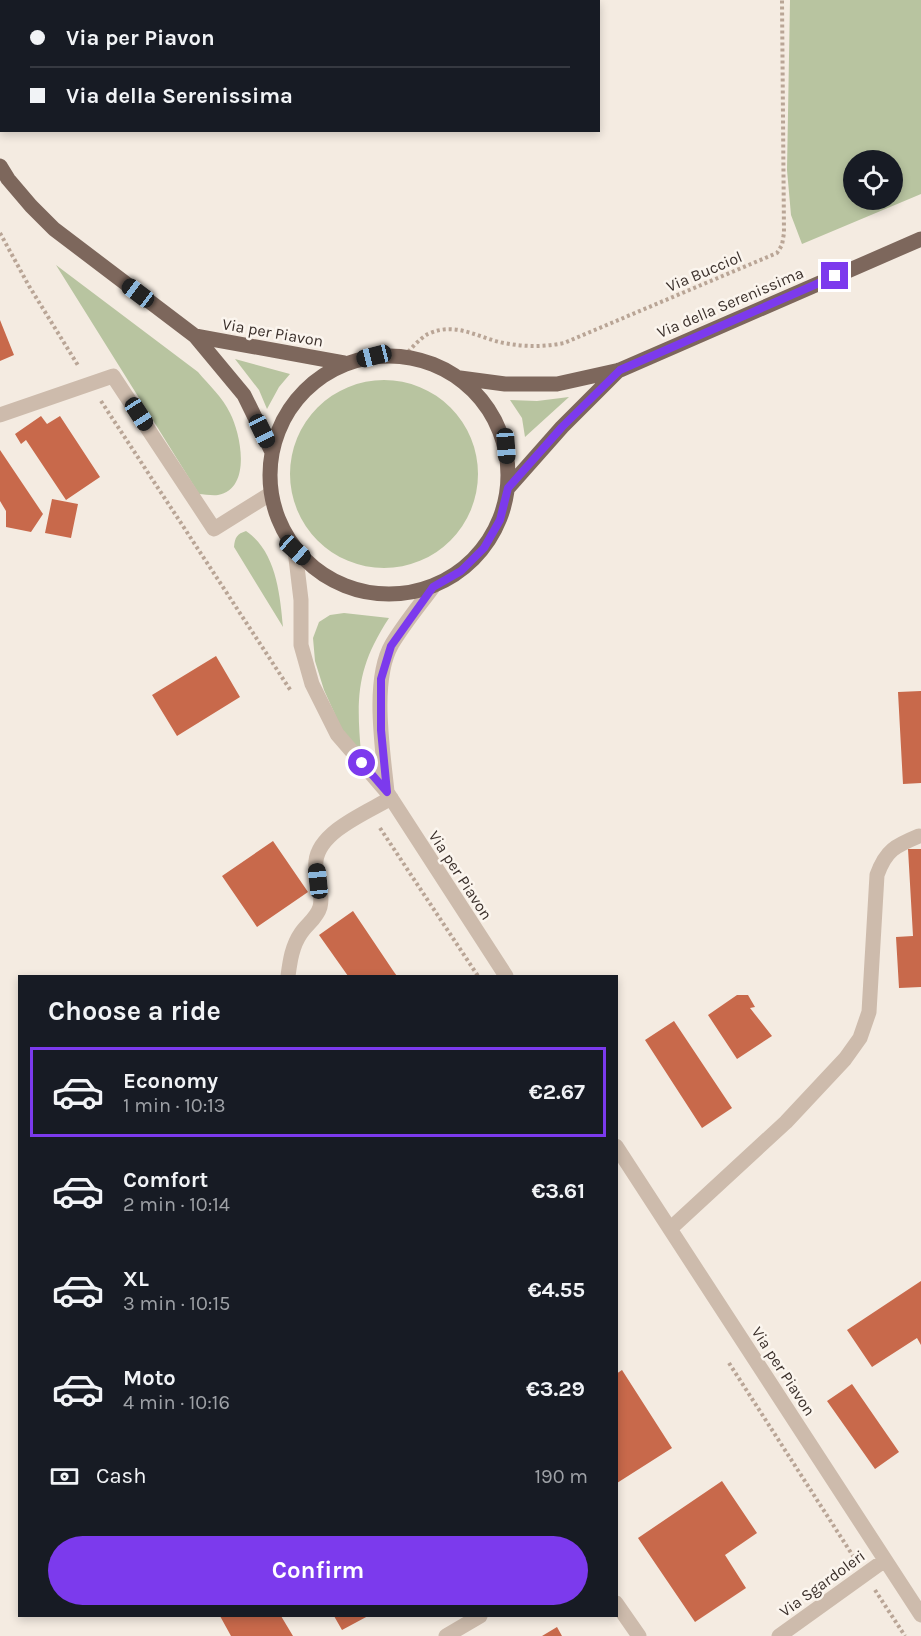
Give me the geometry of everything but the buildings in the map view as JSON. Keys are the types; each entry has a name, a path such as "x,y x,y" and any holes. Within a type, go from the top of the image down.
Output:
{"main road":[{"name":"Via per Piavon","path":"0,166 31,206 54,229 195,336 244,395 271,450"},
{"name":"Via della Serenissima","path":"620,370 921,239"},
{"name":"Via per Piavon","path":"195,336 344,363"},
{"path":"374,356 404,356 434,363 460,378 489,408 506,446 508,488 500,520 484,548 461,571 433,587 396,595 358,591 324,575 295,550 279,524 270,494 268,472 271,450 285,413 311,383 344,363 374,356"},
{"path":"460,378 505,384 557,384 620,370"},
{"path":"508,488 562,427 620,370"}],"street":[{"path":"0,415 113,376 214,529 270,494"},
{"name":"Via per Piavon","path":"295,550 301,600 301,645 312,684 337,734 389,795 505,975"},
{"name":"Via per Piavon","path":"389,795 381,730 381,679 391,646 433,587"},
{"path":"288,975 295,942 320,909 321,898 316,862 319,851 325,841 340,827 389,795"},
{"path":"670,1229 786,1122 845,1059 860,1038 869,1012 877,875 883,857 919,836"},
{"name":"Via per Piavon","path":"618,1149 921,1615"},
{"name":"Via Sgardoleri","path":"779,1636 885,1560"},
{"path":"618,1606 639,1636"},
{"path":"446,1636 478,1617"}],"path":[{"name":"Via Bucciol","path":"404,356 427,335 446,328 461,330 503,343 525,346 539,347 564,343 777,253 782,245 784,233 782,0"},
{"path":"0,233 56,331"},
{"path":"725,1357 852,1555"},
{"path":"878,1594 905,1636"}],"green space":[{"path":"790,0 921,0 921,194 903,202 903,150 843,150 843,210 883,210 802,244 791,215 787,170"},
{"path":"56,265 198,372 220,397 234,422 240,447 240,472 236,483 229,491 218,495 199,494"},
{"path":"235,359 290,374 279,387 267,409 259,390"},
{"path":"375,380 393,380 420,387 451,407 471,438 478,474 471,510 451,541 420,561 393,568 375,568 340,557 324,547 311,534 294,501 290,483 290,465 301,430 311,414 324,401 357,384"},
{"path":"569,397 525,437 522,418 510,400 537,401"},
{"path":"246,531 264,550 270,561 278,587 283,627 234,547 237,536"},
{"path":"344,613 389,618 370,652 361,682 359,715 361,753 342,730 324,690 315,661 313,638 319,622 330,615"}],"route":[{"path":"362,763 387,792 381,730 381,679 391,646 433,587 461,571 484,548 500,520 508,488 562,427 620,370 835,276"}]}
